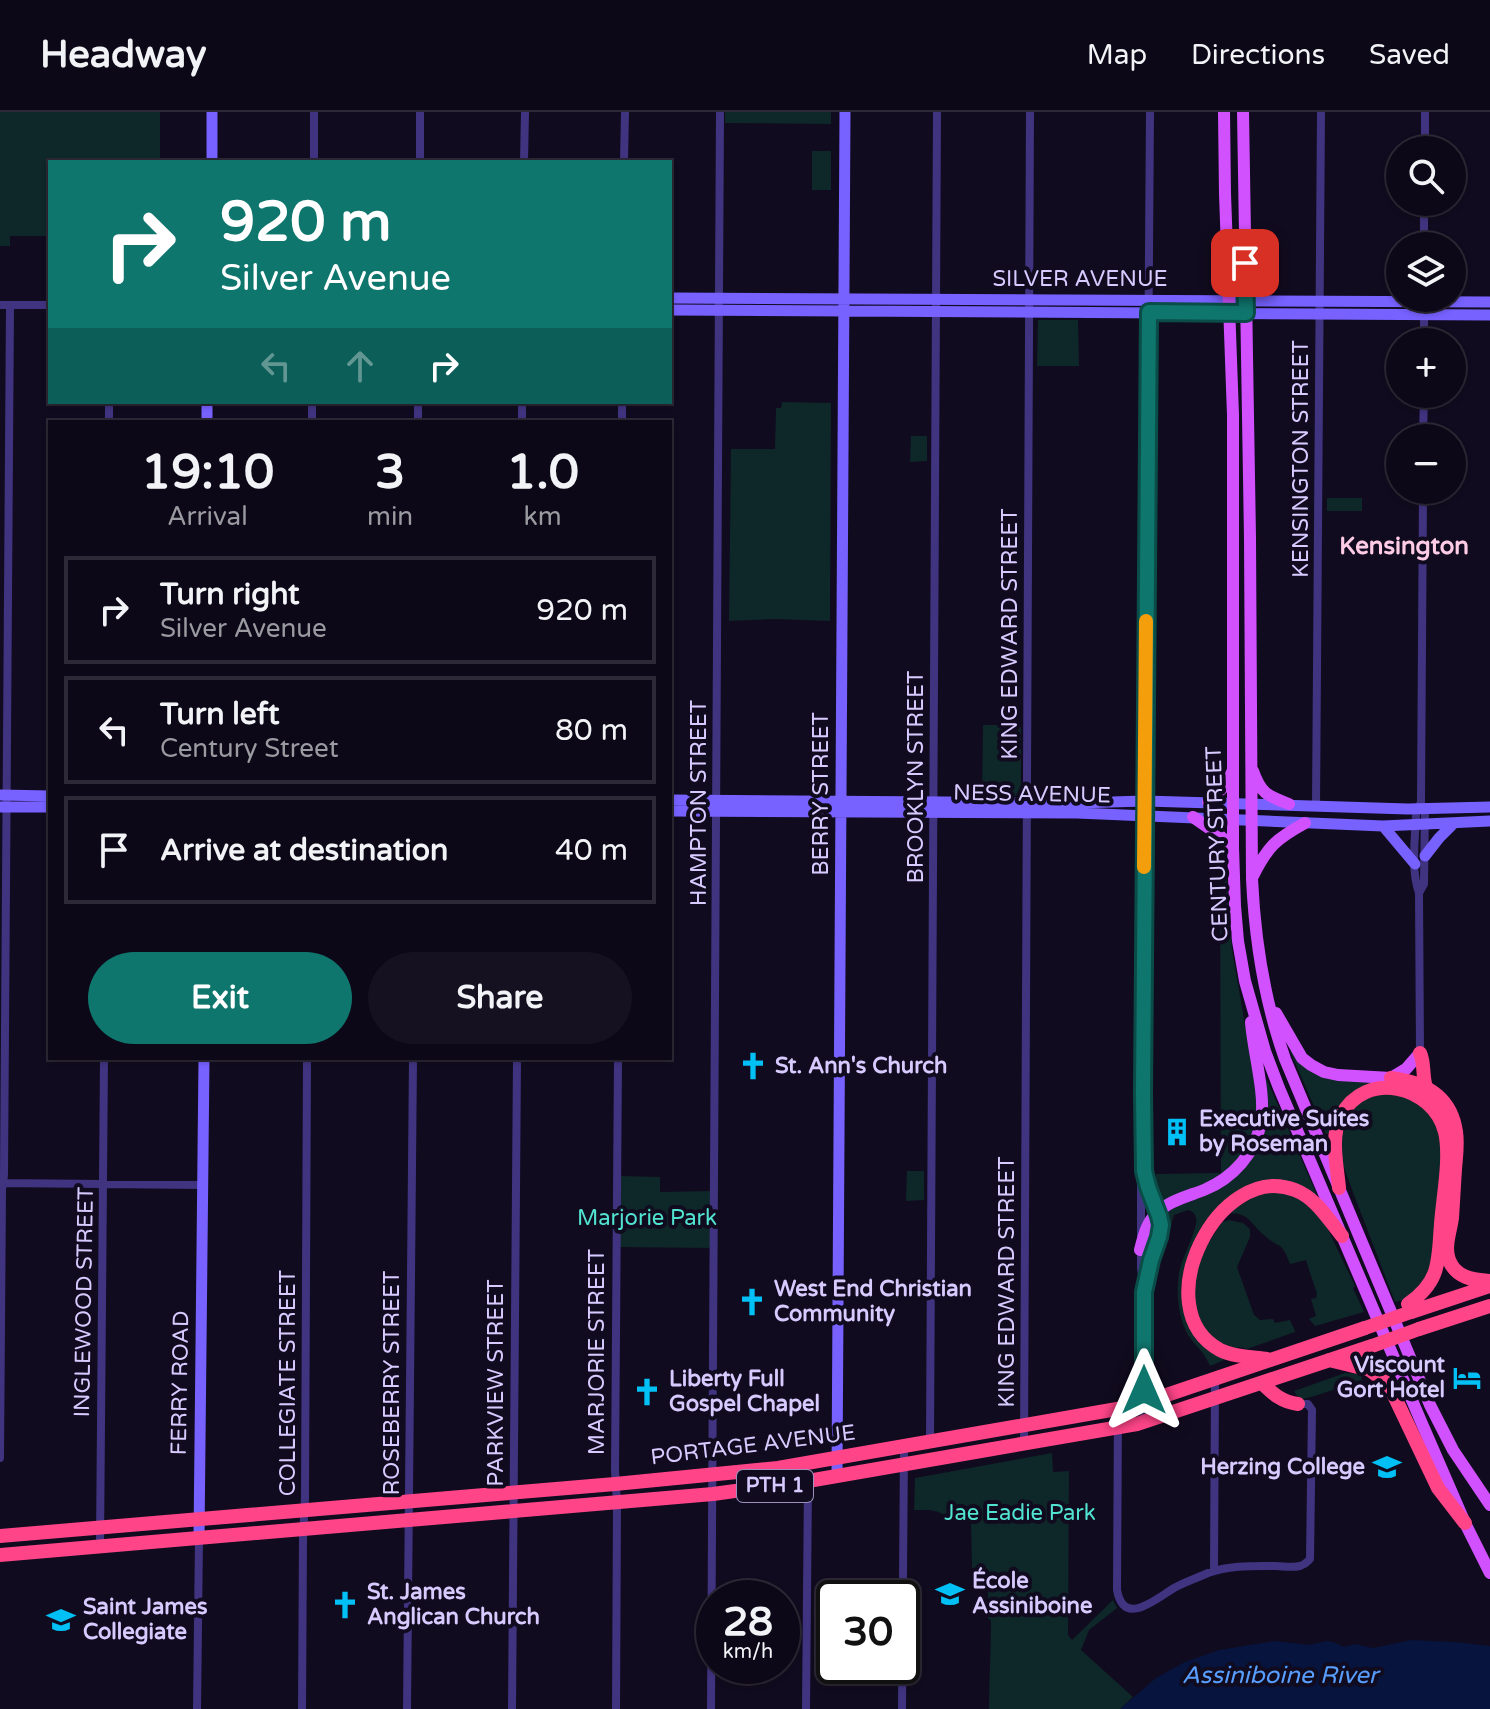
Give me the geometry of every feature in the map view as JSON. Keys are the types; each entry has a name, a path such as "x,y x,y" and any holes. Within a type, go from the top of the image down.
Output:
{"highway":[{"path":"1420,1053 1426,1087"},
{"path":"1391,1078 1426,1087 1445,1105 1456,1131 1448,1258 1463,1277 1490,1283"},
{"path":"1339,1188 1335,1145 1337,1129 1344,1111 1353,1101 1373,1090 1397,1088 1420,1096 1431,1106 1442,1123 1447,1148 1437,1264 1431,1283 1410,1308"},
{"path":"1272,1359 1223,1352 1210,1344 1200,1332 1190,1307 1189,1282 1193,1260 1205,1232 1222,1212 1243,1196 1261,1189 1279,1187 1305,1195 1342,1236"},
{"name":"PORTAGE AVENUE","path":"0,1536 713,1475 837,1458 1144,1403 1369,1327 1410,1308 1490,1283"},
{"name":"PORTAGE AVENUE","path":"0,1555 713,1494 904,1465 1144,1422 1490,1306"},
{"path":"1328,1360 1370,1370 1389,1385 1438,1488 1465,1523"},
{"path":"1292,1373 1290,1390 1298,1404"},
{"path":"1262,1383 1277,1397 1298,1404"}],"main road":[{"name":"CENTURY STREET","path":"1224,112 1233,415 1233,848 1236,928 1249,999 1279,1088 1465,1523 1490,1573"},
{"name":"CENTURY STREET","path":"1243,112 1250,803 1258,954 1265,993 1285,1059 1339,1188 1440,1425 1490,1505"},
{"path":"1250,765 1258,786 1266,794 1289,804"},
{"path":"1208,802 1227,784 1233,769"},
{"path":"1193,817 1233,848"},
{"path":"1252,879 1274,842 1305,823"},
{"path":"1265,993 1295,1048 1311,1065 1324,1072 1391,1078 1406,1069 1420,1053"},
{"path":"1140,1250 1146,1229 1158,1212 1229,1176 1246,1158 1256,1140 1262,1106 1249,999"}],"street":[{"path":"212,112 212,160"},
{"path":"314,112 314,160"},
{"path":"420,112 420,160"},
{"path":"524,160 525,112"},
{"path":"624,160 625,112"},
{"name":"HAMPTON STREET","path":"711,1709 720,112"},
{"name":"BERRY STREET","path":"837,1476 845,112"},
{"name":"BROOKLYN STREET","path":"930,1441 937,112"},
{"name":"KING EDWARD STREET","path":"1024,1444 1030,112"},
{"path":"1144,1422 1144,1292 1140,1250 1144,1171 1150,112"},
{"name":"KENSINGTON STREET","path":"1316,806 1321,112"},
{"path":"1425,112 1425,136"},
{"name":"SILVER AVENUE","path":"672,298 843,311 1149,312 1228,306 1386,305"},
{"name":"SILVER AVENUE","path":"672,310 719,304 843,298 1149,299 1228,306"},
{"name":"SILVER AVENUE","path":"1466,303 1490,302"},
{"path":"0,1458 5,305 48,305"},
{"name":"SILVER AVENUE","path":"1466,311 1490,315"},
{"path":"1420,1053 1419,893 1424,884 1420,860 1423,504"},
{"path":"3,801 48,796"},
{"name":"NESS AVENUE","path":"672,800 717,806"},
{"path":"3,801 48,807"},
{"name":"NESS AVENUE","path":"1027,808 1145,801 1490,807"},
{"name":"NESS AVENUE","path":"672,811 717,806 1027,808 1383,826 1490,821"},
{"path":"1420,860 1453,824"},
{"path":"1383,826 1420,860"},
{"name":"INGLEWOOD STREET","path":"100,1546 104,1060"},
{"name":"FERRY ROAD","path":"197,1709 204,1060"},
{"name":"COLLEGIATE STREET","path":"302,1709 307,1060"},
{"name":"ROSEBERRY STREET","path":"407,1709 413,1060"},
{"name":"PARKVIEW STREET","path":"512,1709 517,1060"},
{"name":"MARJORIE STREET","path":"616,1709 618,1060"},
{"path":"1144,1171 1161,1222 1144,1292"},
{"path":"2,1183 203,1185"},
{"path":"1214,1571 1215,1379"},
{"path":"1118,1409 1117,1590 1120,1601 1128,1608 1139,1608 1177,1586 1214,1571 1249,1566 1295,1566 1310,1559 1312,1410 1308,1404 1298,1404"},
{"path":"902,1709 904,1446"},
{"path":"806,1709 808,1481"}],"green space":[{"path":"0,112 160,112 160,160 48,160 48,236 10,236 10,246 0,246"},
{"path":"725,112 831,112 831,124 725,123"},
{"path":"812,151 831,151 831,190 812,190"},
{"path":"1038,320 1078,320 1079,366 1037,366"},
{"path":"782,402 831,403 830,621 729,621 731,449 775,449 776,408 781,408"},
{"path":"911,436 927,436 927,461 910,462"},
{"path":"1327,498 1362,498 1362,511 1327,511"},
{"path":"983,725 1021,725 1021,796 982,796"},
{"path":"1225,878 1232,950 1258,1099 1256,1121 1244,1152 1230,1170 1209,1184 1163,1203 1156,1174 1221,1173 1220,889"},
{"path":"1292,1050 1302,1064 1381,1081 1433,1101 1372,1086 1326,1134"},
{"path":"1263,1080 1267,1080 1317,1195 1313,1197 1274,1182 1206,1224 1188,1315 1227,1359 1210,1366 1188,1335 1179,1305 1179,1273 1195,1228 1196,1216 1188,1210 1174,1215 1166,1243 1166,1211 1250,1158"},
{"path":"1397,1092 1427,1107 1442,1139 1432,1272 1408,1299 1395,1302 1339,1153 1343,1123 1349,1111 1369,1097"},
{"path":"907,1171 924,1171 924,1200 906,1201"},
{"name":"Marjorie Park","path":"617,1176 660,1177 660,1192 715,1191 714,1248 616,1247"},
{"path":"1259,1193 1292,1193 1323,1219 1364,1312 1315,1326 1309,1319 1316,1316 1311,1299 1316,1298 1317,1294 1306,1260 1290,1264 1282,1248 1250,1220 1228,1213"},
{"path":"1222,1222 1243,1223 1250,1229 1250,1237 1237,1267 1254,1315 1260,1320 1273,1319 1275,1323 1290,1320 1295,1331 1247,1349 1238,1347 1237,1351 1227,1348 1204,1330 1194,1301 1196,1263"},
{"path":"1345,1373 1362,1374 1361,1391 1345,1388 1303,1399 1294,1391"},
{"name":"Jae Eadie Park","path":"1052,1453 1053,1472 1069,1471 1068,1635 1072,1640 1113,1600 1117,1608 1089,1630 1081,1650 1133,1697 1120,1709 989,1709 991,1622 988,1619 988,1570 972,1569 971,1522 949,1521 938,1512 914,1510 915,1478"}],"water":[{"name":"Assiniboine River","path":"1411,1640 1490,1646 1490,1709 1120,1709 1156,1678 1185,1662 1219,1650 1275,1641 1310,1645 1326,1641 1344,1647 1355,1644 1373,1648"}],"slow traffic":[{"path":"1144,867 1146,621"}],"place":[{"name":"St. Ann's Church","path":"753,1066"},
{"name":"Executive Suites by Roseman","path":"1177,1132"},
{"name":"West End Christian Community","path":"752,1302"},
{"name":"Viscount Gort Hotel","path":"1467,1378"},
{"name":"Liberty Full Gospel Chapel","path":"647,1392"},
{"name":"Herzing College","path":"1387,1467"},
{"name":"École Assiniboine","path":"950,1594"},
{"name":"St. James Anglican Church","path":"345,1605"},
{"name":"Saint James Collegiate","path":"61,1620"}],"district":[{"name":"Kensington","path":"1404,546"}],"route":[{"path":"1144,1390 1144,1292 1161,1225 1144,1171 1149,312 1246,313 1245,263"}]}
